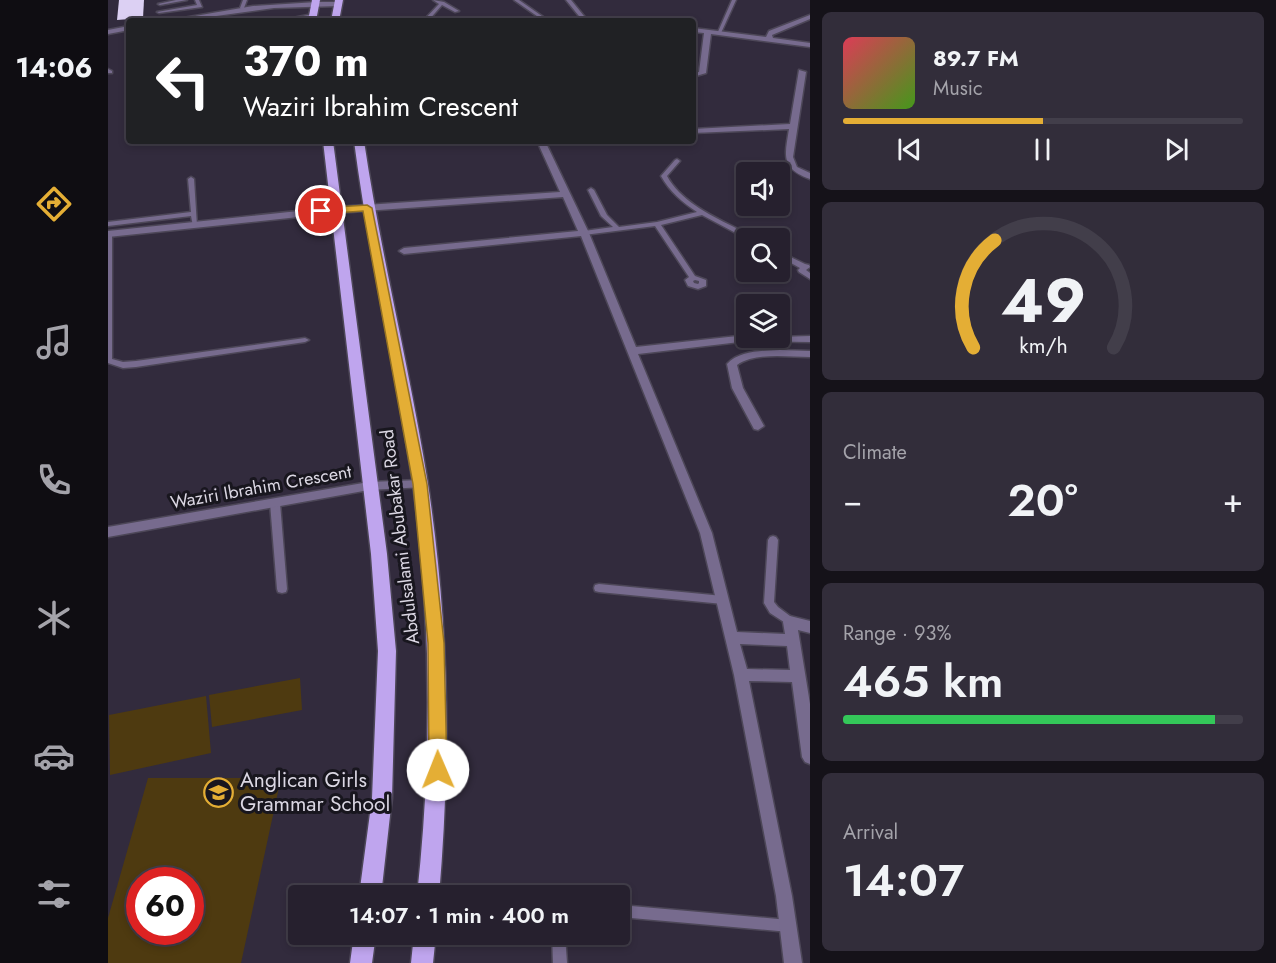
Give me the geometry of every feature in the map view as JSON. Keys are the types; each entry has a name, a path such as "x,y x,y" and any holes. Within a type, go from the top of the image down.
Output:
{"main road":[{"name":"Abdulsalami Abubakar Road","path":"328,144 379,554 387,651 382,798 371,885"},
{"name":"Abdulsalami Abubakar Road","path":"359,144 367,208 420,484 436,643 438,770 429,885"},
{"path":"362,963 364,945"},
{"path":"422,963 424,945"}],"street":[{"path":"222,0 231,12"},
{"path":"190,18 231,12 314,9 338,4"},
{"path":"211,18 242,9 314,9"},
{"path":"770,40 771,32 810,17"},
{"path":"108,32 126,29"},
{"path":"696,30 810,45"},
{"path":"696,74 702,73 708,32"},
{"path":"108,38 126,35"},
{"path":"802,72 789,156 790,163 800,173 810,177"},
{"path":"696,130 793,126"},
{"path":"542,144 584,233 706,533 741,675 789,926 793,963"},
{"path":"109,234 336,210 566,194"},
{"path":"404,251 584,233"},
{"path":"632,351 748,338 810,339"},
{"path":"758,426 736,382 732,364 736,359 752,356 810,354"},
{"name":"Waziri Ibrahim Crescent","path":"108,532 369,486 420,484"},
{"path":"810,627 790,622 810,757"},
{"path":"733,638 792,640"},
{"path":"741,675 797,676"}],"lane":[{"path":"160,4 185,0"},
{"path":"159,12 200,6 196,0"},
{"path":"242,9 245,0"},
{"path":"435,0 457,11"},
{"path":"516,0 543,18"},
{"path":"568,0 583,18"},
{"path":"719,33 734,0"},
{"path":"428,18 442,3"},
{"path":"288,18 314,9"},
{"path":"677,161 666,173 665,180 702,213 736,231"},
{"path":"191,179 195,225"},
{"path":"591,190 604,216 617,228"},
{"path":"584,233 657,224 702,213"},
{"path":"108,224 194,214"},
{"path":"657,224 693,278"},
{"path":"109,234 108,360 114,363 136,364 305,340"},
{"path":"790,258 807,266 803,273 810,277"},
{"path":"275,503 282,589"},
{"path":"773,540 769,603 774,610 790,622"},
{"path":"599,588 723,600"},
{"path":"630,912 789,926"},
{"path":"559,945 560,963"}],"shaded area":[{"path":"300,678 302,710 212,727 209,695"},
{"path":"206,696 211,753 110,775 109,715"},
{"path":"148,778 281,778 241,963 108,963 108,918"}],"building":[{"path":"119,0 144,0 143,18 117,20"}],"place":[{"name":"Anglican Girls Grammar School","path":"219,792"}],"route":[{"path":"321,211 367,208 411,433 429,554 436,643 438,770"}]}
